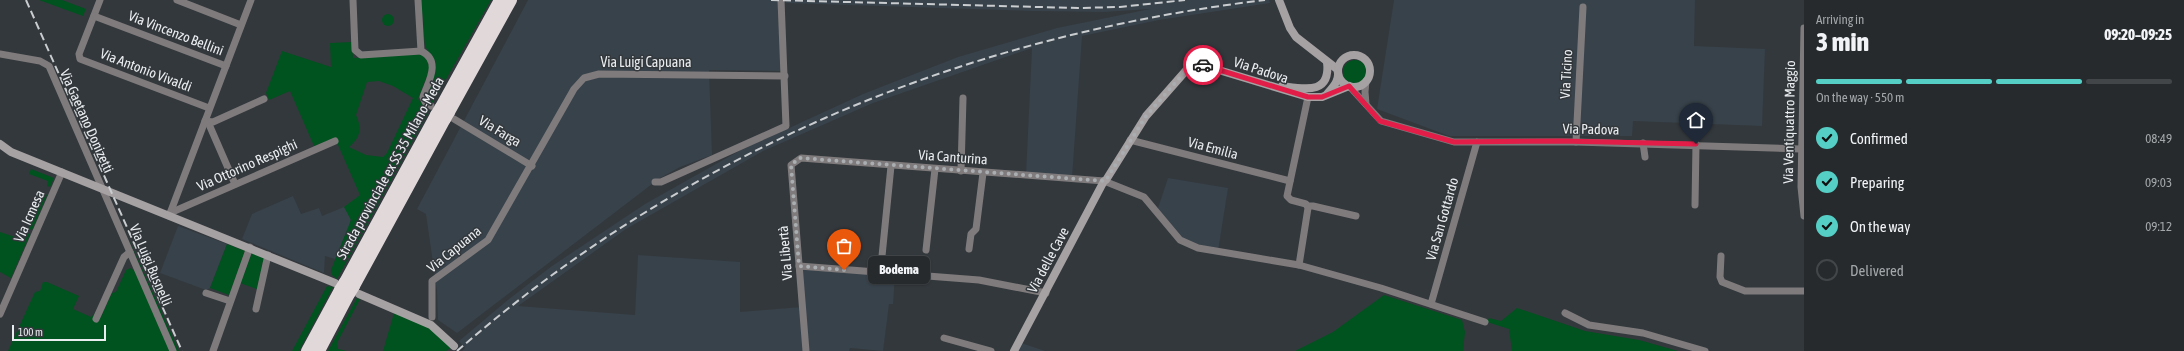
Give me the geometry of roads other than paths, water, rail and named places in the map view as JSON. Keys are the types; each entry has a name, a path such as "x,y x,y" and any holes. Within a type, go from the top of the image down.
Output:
{"highway":[{"name":"Strada provinciale ex SS 35 Milano-Meda","path":"307,351 347,288 443,113 500,0"},
{"name":"Strada provinciale ex SS 35 Milano-Meda","path":"443,113 511,0"},
{"name":"Strada provinciale ex SS 35 Milano-Meda","path":"318,351 347,288"}],"street":[{"path":"94,16 100,0"},
{"path":"177,0 242,25"},
{"path":"169,214 206,122 251,0"},
{"path":"353,0 355,50 358,55 421,51 431,59 432,66 431,78 423,97 425,102 443,113"},
{"path":"418,0 421,51"},
{"path":"656,182 661,182 786,126 781,0"},
{"path":"1279,0 1290,28 1307,47 1335,67 1342,81 1349,86 1358,86 1366,81"},
{"name":"Via Ticino","path":"1576,142 1583,7"},
{"name":"Via Antonio Vivaldi","path":"94,16 79,58 210,108"},
{"name":"Via Vincenzo Bellini","path":"94,16 226,66"},
{"name":"Via Ventiquattro Maggio","path":"1804,28 1801,148 1801,187 1804,216"},
{"name":"Via Gaetano Donizetti","path":"0,54 47,63 104,189"},
{"path":"1317,54 1332,59 1359,56 1367,62 1370,72 1366,81 1364,92 1367,106"},
{"path":"1326,95 1336,83 1339,67 1344,58"},
{"path":"1262,84 1314,88 1322,85 1326,78 1327,62"},
{"name":"Via Padova","path":"1104,181 1147,114 1192,65 1202,65 1308,97 1319,98 1349,86 1376,118 1385,123 1454,142 1643,143 1801,148"},
{"name":"Via Luigi Capuana","path":"498,226 574,89 584,78 591,75 785,76"},
{"path":"1308,97 1287,193 1288,199 1308,206 1356,216"},
{"path":"206,122 264,98"},
{"path":"961,171 963,98"},
{"name":"Via Farga","path":"443,113 532,166"},
{"path":"206,122 235,184"},
{"name":"Via Emilia","path":"1130,140 1290,181"},
{"name":"Via Ottorino Respighi","path":"169,214 335,141"},
{"name":"Via San Gottardo","path":"1431,304 1477,142"},
{"path":"1643,143 1645,157"},
{"path":"0,144 11,152 169,214 347,288 432,321 454,346"},
{"path":"1695,205 1696,144"},
{"name":"Via Canturina","path":"800,158 1104,181 1144,197 1180,240 1186,244 1198,248 1299,265 1431,304 1485,322"},
{"name":"Via Libertà","path":"800,158 791,165 806,351"},
{"path":"882,256 891,166"},
{"path":"926,250 935,169"},
{"name":"Via Icmesa","path":"0,314 62,172"},
{"path":"969,249 971,234 976,229 983,172"},
{"name":"Via delle Cave","path":"1014,351 1104,181"},
{"name":"Via Luigi Busnelli","path":"104,189 173,351"},
{"path":"1299,265 1308,206"},
{"name":"Via Capuana","path":"432,321 432,281 488,240 498,226"},
{"path":"213,351 250,247"},
{"path":"96,319 124,256 130,252"},
{"path":"256,309 268,255"},
{"path":"1721,256 1720,277 1722,282 1745,291 1804,291"},
{"path":"799,266 979,280 1046,292"},
{"path":"206,293 230,301"},
{"path":"1565,313 1589,326 1643,333 1705,351"},
{"path":"944,338 991,351"}],"railway":[{"path":"26,0 182,351"},
{"path":"771,0 1078,8 1120,7 1185,0"},
{"path":"457,351 545,280 638,217 734,162 834,114 938,74 1044,42 1153,17 1265,0"}],"place":[{"name":"Bodema","path":"844,270"}]}
